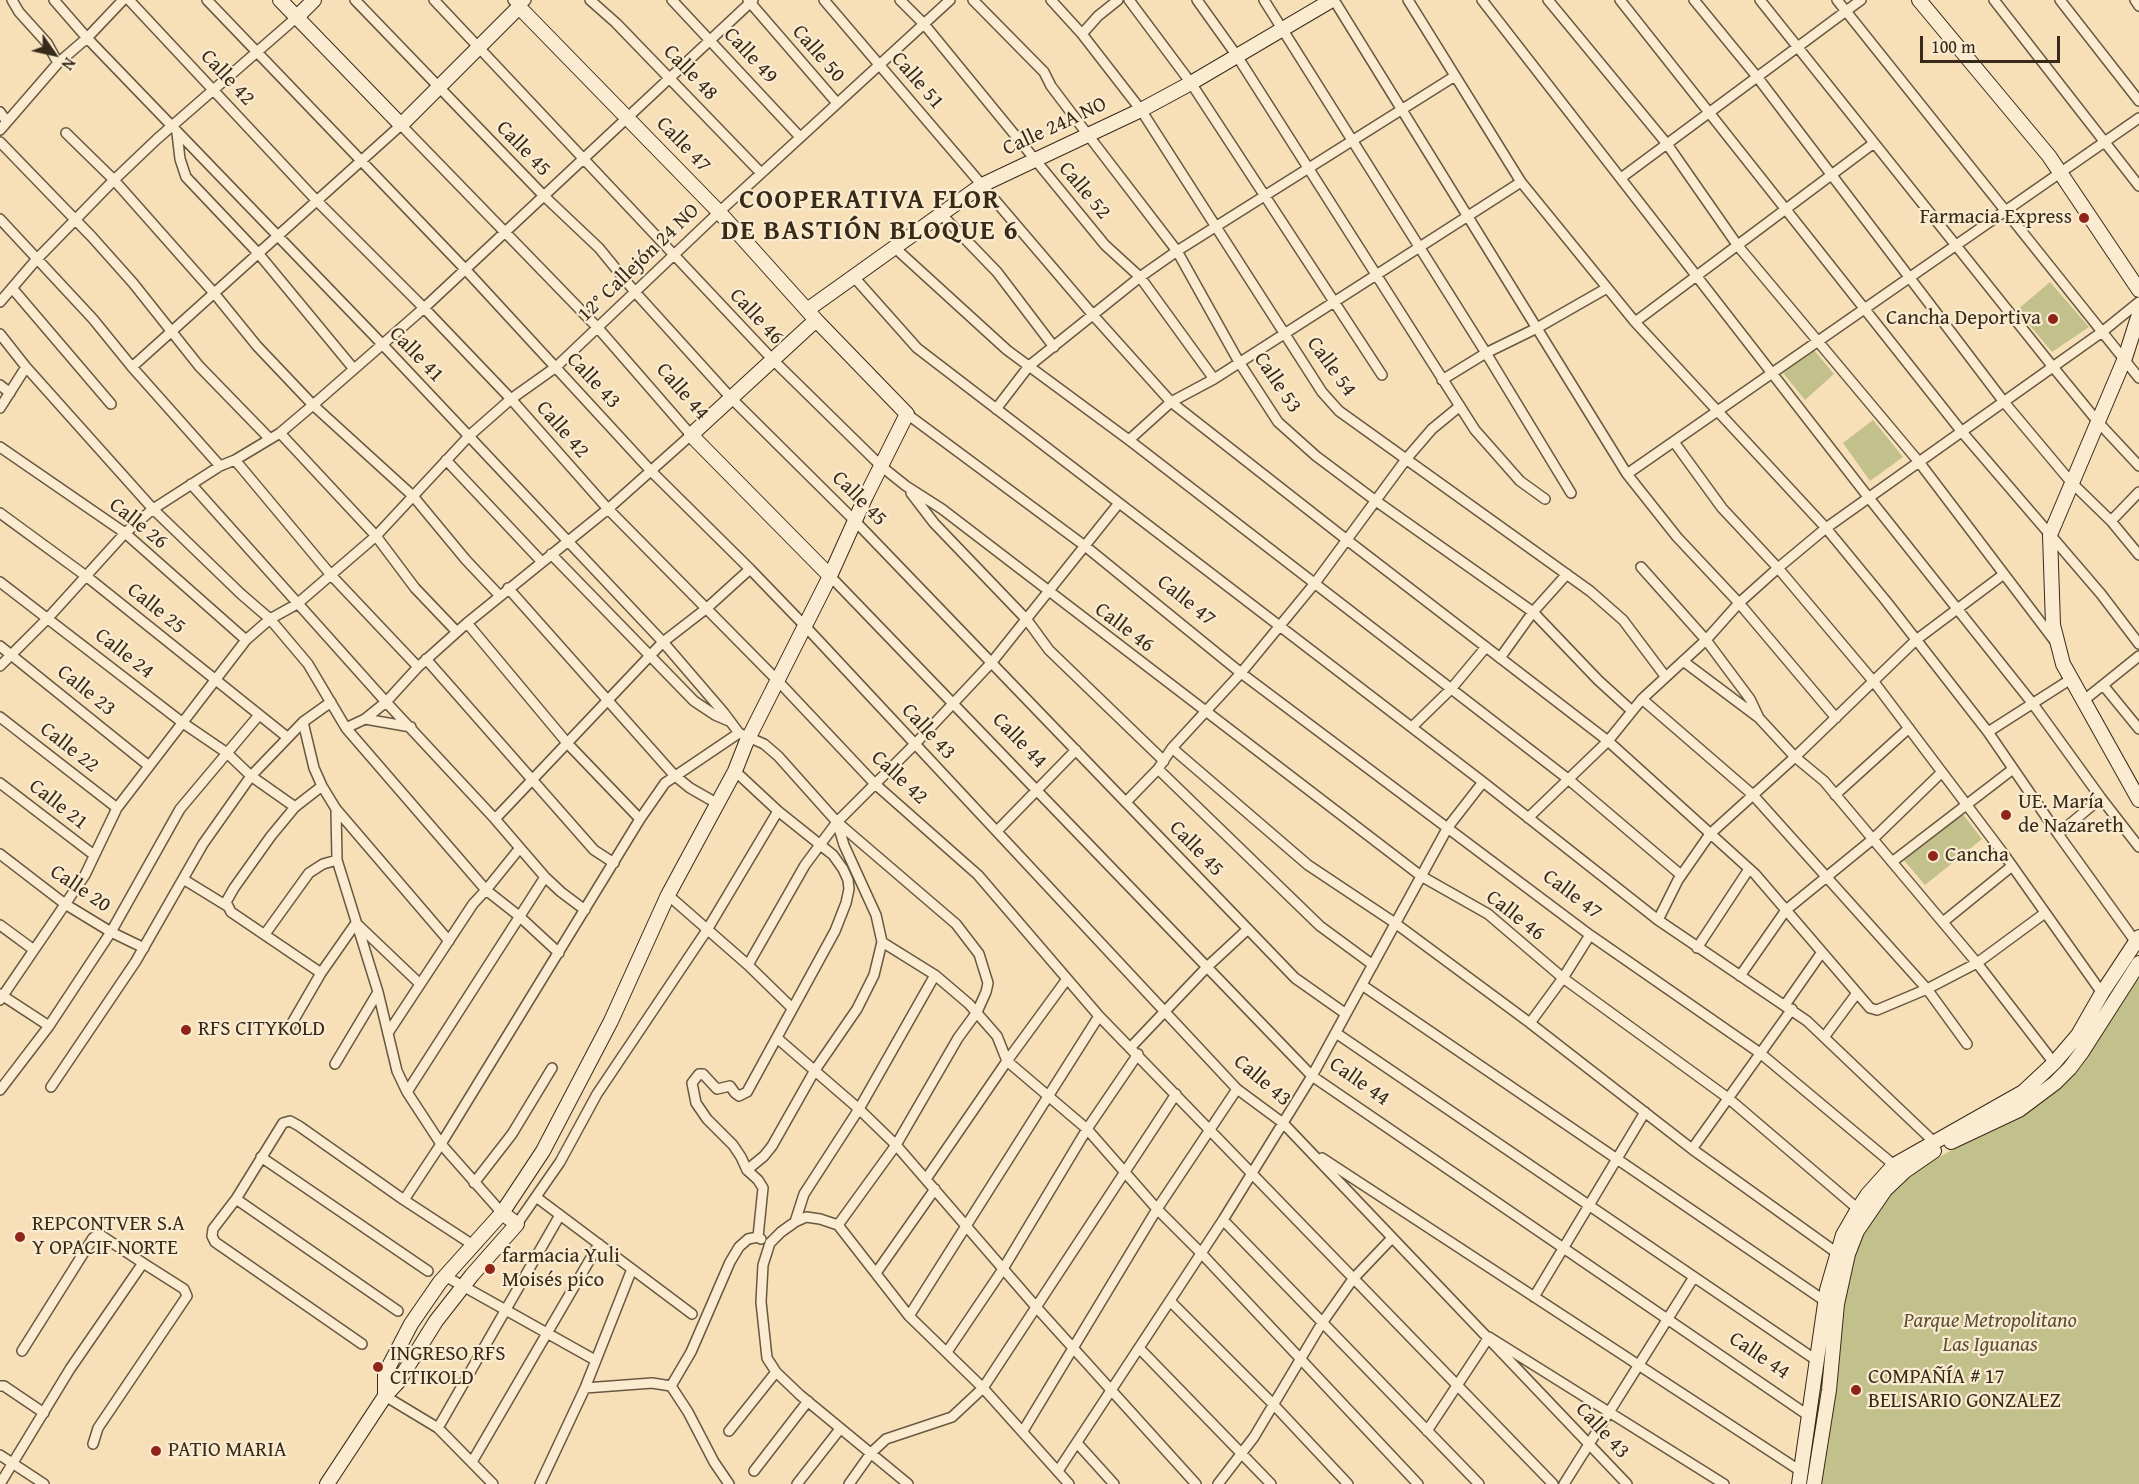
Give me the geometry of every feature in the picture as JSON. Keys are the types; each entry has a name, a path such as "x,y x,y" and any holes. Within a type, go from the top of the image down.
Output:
{"street":[{"path":"12,0 19,12 47,43 58,63"},
{"name":"Calle 41","path":"54,0 174,130 382,344 663,642 729,721 744,735 764,744 778,756 837,822 956,924 979,954 988,983 977,1012 958,1038 896,1145 838,1225"},
{"path":"0,130 58,63 87,38 123,0"},
{"name":"Calle 42","path":"129,0 316,200 511,399 608,509 778,681 875,784 978,875 1100,1016 1553,1484"},
{"name":"Calle 43","path":"207,0 465,269 651,471 805,626 1237,1089 1283,1123 1309,1149 1392,1238 1489,1336 1627,1484"},
{"name":"Calle 44","path":"280,0 598,328 691,435 1312,1076 1809,1416"},
{"path":"0,302 36,260 114,180 174,130 214,89 314,0"},
{"name":"Calle 45","path":"355,0 543,195 599,248 635,292 732,398 992,662 1295,978 1346,1014"},
{"name":"Calle 46","path":"434,0 773,360 880,466 942,509 1421,876 1488,914 1563,978 1728,1098 1858,1209"},
{"name":"Calle 48","path":"590,0 616,23 761,173"},
{"name":"Calle 49","path":"672,0 800,137"},
{"name":"Calle 51","path":"824,0 1094,315 1172,402 1608,741 1749,869 1870,1008 1877,1010 1927,989"},
{"name":"Calle 52","path":"900,0 924,24 1105,245 1140,277 1214,379"},
{"name":"12° Callejón 24 NO","path":"1,997 85,874 117,808 246,640 270,619 297,604 376,536 469,436 511,399 556,367 719,212 950,0"},
{"name":"Calle 53","path":"972,0 1044,72 1051,86 1177,250 1239,362 1278,422 1316,456 1376,501 1533,612 1598,680 1632,711"},
{"name":"Calle 54","path":"1051,0 1082,34 1141,110 1322,392 1339,411 1590,591 1623,620 1665,676"},
{"path":"1082,34 1098,16 1118,0"},
{"path":"1129,0 1191,83 1382,375"},
{"path":"1197,0 1238,56 1475,430 1520,481 1545,500"},
{"path":"1264,0 1486,353 1571,493"},
{"path":"1333,0 1627,474 1677,537 1739,603 1836,718"},
{"name":"Calle 24A NO","path":"691,435 773,360 811,315 853,276 982,185 1141,110 1333,0"},
{"path":"1309,1149 1638,1365 1800,1478 1825,1301 1844,1235 1858,1209 1894,1165 2023,1092 2054,1063 2078,1035 2137,939 2058,834 1988,732 1826,528 1635,321 1521,182 1408,0"},
{"path":"1482,0 1869,498 2033,704 2101,798 2138,844"},
{"path":"1548,0 1667,144 1738,246 1918,462 2058,646"},
{"path":"1620,0 1962,432 2100,594 2139,644"},
{"path":"1694,0 1758,78 2004,402 2072,482 2111,520 2139,555"},
{"path":"1760,0 2053,367 2098,422 2139,466"},
{"path":"1837,0 2139,378"},
{"path":"1621,178 1861,0"},
{"path":"1919,0 2061,172 2139,290"},
{"path":"1994,0 2139,186"},
{"path":"2060,0 2139,101"},
{"path":"2134,0 2139,6"},
{"path":"0,666 48,618 125,533 153,509 191,484 280,433 313,405 424,308 750,1"},
{"name":"Calle 50","path":"750,1 837,104"},
{"path":"132,367 170,330 401,125 480,47 519,2"},
{"name":"Calle 47","path":"519,2 626,117 719,212 811,315 907,414 1085,546 1241,673 1590,935 1760,1053 1894,1165"},
{"path":"996,409 1029,366 1177,250 1455,76"},
{"path":"0,112 7,122"},
{"path":"1627,474 2139,118"},
{"path":"174,130 186,177 258,253 353,369"},
{"path":"66,133 114,180 214,293 257,346 313,405 413,496 466,560 500,596"},
{"path":"0,142 76,220 133,283 199,366 270,439"},
{"path":"1635,321 1874,143"},
{"path":"1129,440 1172,402 1214,379 1521,182"},
{"path":"941,214 997,272 1053,347"},
{"path":"0,219 93,319 132,367 220,466"},
{"path":"894,247 1007,350 1129,440 1568,779 1682,875"},
{"path":"853,276 917,348 1412,727 1658,921 1788,1007 1825,1036 1933,1141"},
{"path":"12,288 111,404"},
{"path":"1442,380 1486,353 1537,328 1607,288"},
{"path":"1528,818 1608,741 1642,699 1665,676 1706,640 1739,603 1778,568 1826,528 2102,332 2139,302"},
{"path":"2139,314 2124,358 2050,535 2053,625 2063,664 2139,800"},
{"path":"0,334 26,367 153,509 270,619 308,664 346,728 486,890 519,916 558,953"},
{"path":"0,408 26,367"},
{"path":"0,385 10,393"},
{"path":"1126,802 1158,769 1172,748 1241,673 1315,583 1407,458 1432,429 1460,406"},
{"path":"385,1396 385,1374 411,1324 445,1276 502,1213 543,1151 612,1021 668,895 735,771 744,735 778,681 907,414"},
{"path":"280,433 376,536 415,588 457,632"},
{"path":"346,728 365,719 386,702 426,659 467,623 608,509 691,435"},
{"path":"1674,442 1722,508 1778,568 1874,682 2012,866 2102,993"},
{"name":"Calle 26","path":"0,447 125,533 246,640"},
{"path":"234,460 331,575 418,668"},
{"path":"446,460 541,561"},
{"path":"191,484 297,604 495,819 519,849 561,892 585,910"},
{"path":"906,486 934,522 1027,620 1049,650 1164,760"},
{"path":"2111,520 2139,492"},
{"path":"748,965 820,843 837,822 992,662 1119,503"},
{"name":"Calle 25","path":"0,513 86,576 287,737"},
{"path":"551,554 694,701 729,721"},
{"path":"1641,567 1706,640 1750,699 1759,718"},
{"path":"495,819 663,642 707,608 750,569"},
{"path":"1500,658 1533,612 1567,574"},
{"path":"1658,921 1682,875 1710,834 1795,757 1916,640 2004,574"},
{"name":"Calle 24","path":"0,582 183,723 227,753 251,776 295,807"},
{"path":"508,588 674,775 690,788 718,804"},
{"path":"467,623 568,744 640,819"},
{"name":"Calle 23","path":"0,646 149,766"},
{"path":"1412,727 1451,689 1486,647"},
{"path":"2083,701 2139,656"},
{"path":"426,659 594,850 614,863"},
{"path":"1683,661 1759,718 1795,757 1824,781 1977,963 2054,1063"},
{"path":"1988,732 2071,679"},
{"path":"2103,685 2139,729"},
{"path":"1642,699 1753,795 1927,989 1967,1044"},
{"path":"51,1087 144,948 203,844 251,776 303,722 331,702"},
{"path":"0,1090 49,1026 111,932 180,809 258,715"},
{"name":"Calle 22","path":"0,717 117,808"},
{"path":"365,719 411,727"},
{"path":"303,722 314,768 321,786 336,809 449,941"},
{"path":"1835,795 1909,728"},
{"path":"404,1200 441,1144 640,819 665,783 674,775 744,735"},
{"path":"1172,748 1308,864 1395,923 1530,1023 1692,1149 1838,1253"},
{"path":"997,831 1076,750"},
{"path":"1158,769 1320,926 1373,965"},
{"path":"1892,862 2013,769"},
{"path":"735,771 778,811 833,855 843,869 849,889 835,931 747,1092 743,1095 735,1093 730,1086 717,1089 703,1074 699,1074 692,1083 696,1103 707,1119 733,1145 747,1170 763,1188 758,1238"},
{"path":"1740,976 1785,910 1873,839 1942,772"},
{"path":"1058,1472 1223,1220 1312,1076 1448,827 1483,782"},
{"name":"Calle 21","path":"0,783 94,855"},
{"path":"227,906 226,902 231,892 271,836 295,807 321,786"},
{"path":"2058,834 2101,798"},
{"path":"336,809 337,860 378,992 397,1071 407,1092 441,1144 502,1213 517,1224"},
{"path":"327,1484 385,1396 398,1382 436,1322 517,1224 560,1162 597,1094 707,930 778,811"},
{"path":"747,1170 772,1146 815,1070 857,1009 874,975 882,942 876,915 844,846 837,822"},
{"path":"388,1033 473,904 519,849"},
{"name":"Calle 20","path":"0,854 65,904 111,932 144,948"},
{"path":"265,934 309,873 323,864 337,860"},
{"path":"1942,922 2012,866"},
{"path":"1697,948 1749,869"},
{"path":"407,1092 545,877"},
{"path":"183,879 227,906 231,912 321,973"},
{"path":"668,895 748,965 792,1008"},
{"path":"1927,989 1977,963 2045,913"},
{"path":"288,1030 321,973 356,924"},
{"path":"356,924 420,984"},
{"path":"0,925 34,950"},
{"path":"947,1352 1003,1269 1135,1051 1166,1011 1207,967 1248,929"},
{"path":"1530,1023 1563,978 1590,935"},
{"path":"882,942 935,975 977,1012 997,1036 1007,1061 1087,1129 1157,1209 1201,1252 1418,1484"},
{"path":"1692,1149 1760,1053 1822,952"},
{"path":"1814,1484 1829,1390 1837,1304 1848,1254 1857,1231 1886,1190 1905,1171 1938,1148 2019,1110 2055,1083 2076,1060 2139,963"},
{"path":"795,1222 804,1194 860,1109 935,975"},
{"path":"926,1179 1067,979"},
{"path":"1362,985 1825,1301"},
{"path":"335,1064 378,992"},
{"path":"1825,1036 1857,993"},
{"path":"1,997 49,1026"},
{"path":"909,1316 1100,1016"},
{"path":"1336,1033 1816,1360"},
{"path":"777,1038 860,1109 896,1145 965,1227 1196,1484"},
{"path":"474,1183 512,1134 552,1068"},
{"path":"1023,1431 1157,1209 1237,1089"},
{"path":"849,1484 871,1453 886,1439 952,1418 983,1388 1176,1094"},
{"path":"1534,1297 1645,1112"},
{"path":"362,1344 215,1242 212,1236 213,1229 236,1198 283,1123 290,1121 473,1245"},
{"path":"261,1157 428,1271"},
{"path":"876,1273 935,1189"},
{"path":"536,1197 692,1314"},
{"path":"236,1198 398,1311"},
{"path":"438,1428 560,1215"},
{"path":"908,1484 808,1401 776,1372 767,1358 761,1302 763,1265 770,1244 781,1232 806,1217 838,1225 909,1316 983,1388 1069,1484"},
{"path":"1223,1220 1479,1484"},
{"path":"22,1351 97,1235 184,1289 187,1296 98,1428 93,1444"},
{"path":"671,1386 691,1352 730,1262 739,1247 748,1239 758,1238 770,1244"},
{"path":"1218,1484 1254,1437 1322,1323 1353,1278 1392,1238"},
{"path":"472,1462 599,1244"},
{"path":"0,1484 70,1369 143,1263"},
{"path":"540,1484 585,1388 632,1269"},
{"path":"445,1276 595,1360"},
{"path":"1564,1484 1694,1277"},
{"path":"1170,1301 1273,1404 1348,1484"},
{"path":"1427,1431 1489,1336 1724,1484"},
{"path":"1139,1348 1271,1484"},
{"path":"729,1431 776,1372"},
{"path":"585,1388 652,1383 671,1386 729,1484"},
{"path":"0,1386 44,1413"},
{"path":"1813,1388 1829,1390"},
{"path":"385,1396 438,1428 493,1484"},
{"path":"754,1471 808,1401"},
{"path":"797,1484 840,1429"},
{"path":"1077,1443 1114,1484"},
{"path":"0,1455 44,1484"}],"green space":[{"name":"Cancha Deportiva","path":"2050,282 2089,327 2052,352 2017,310"},
{"path":"1814,350 1834,374 1805,400 1783,373"},
{"path":"1873,420 1903,457 1870,481 1843,443"},
{"path":"1962,813 1982,839 1925,885 1903,859"},
{"name":"Parque Metropolitano Las Iguanas","path":"2139,976 2139,1484 1820,1484 1843,1300 1858,1244 1888,1193 1926,1165 1969,1140 2021,1116 2052,1095 2081,1067 2121,999"}],"place":[{"name":"Farmacia Express","path":"2084,218"},
{"name":"Cancha Deportiva","path":"2053,319"},
{"name":"UE. María de Nazareth","path":"2006,815"},
{"name":"Cancha","path":"1933,856"},
{"name":"RFS CITYKOLD","path":"186,1030"},
{"name":"REPCONTVER S.A Y OPACIF NORTE","path":"20,1237"},
{"name":"farmacia Yuli Moisés pico","path":"490,1269"},
{"name":"INGRESO RFS CITIKOLD","path":"378,1367"},
{"name":"COMPAÑÍA # 17 BELISARIO GONZALEZ","path":"1856,1390"},
{"name":"PATIO MARIA","path":"156,1451"}],"district":[{"name":"COOPERATIVA FLOR DE BASTIÓN BLOQUE 6","path":"870,216"}]}
